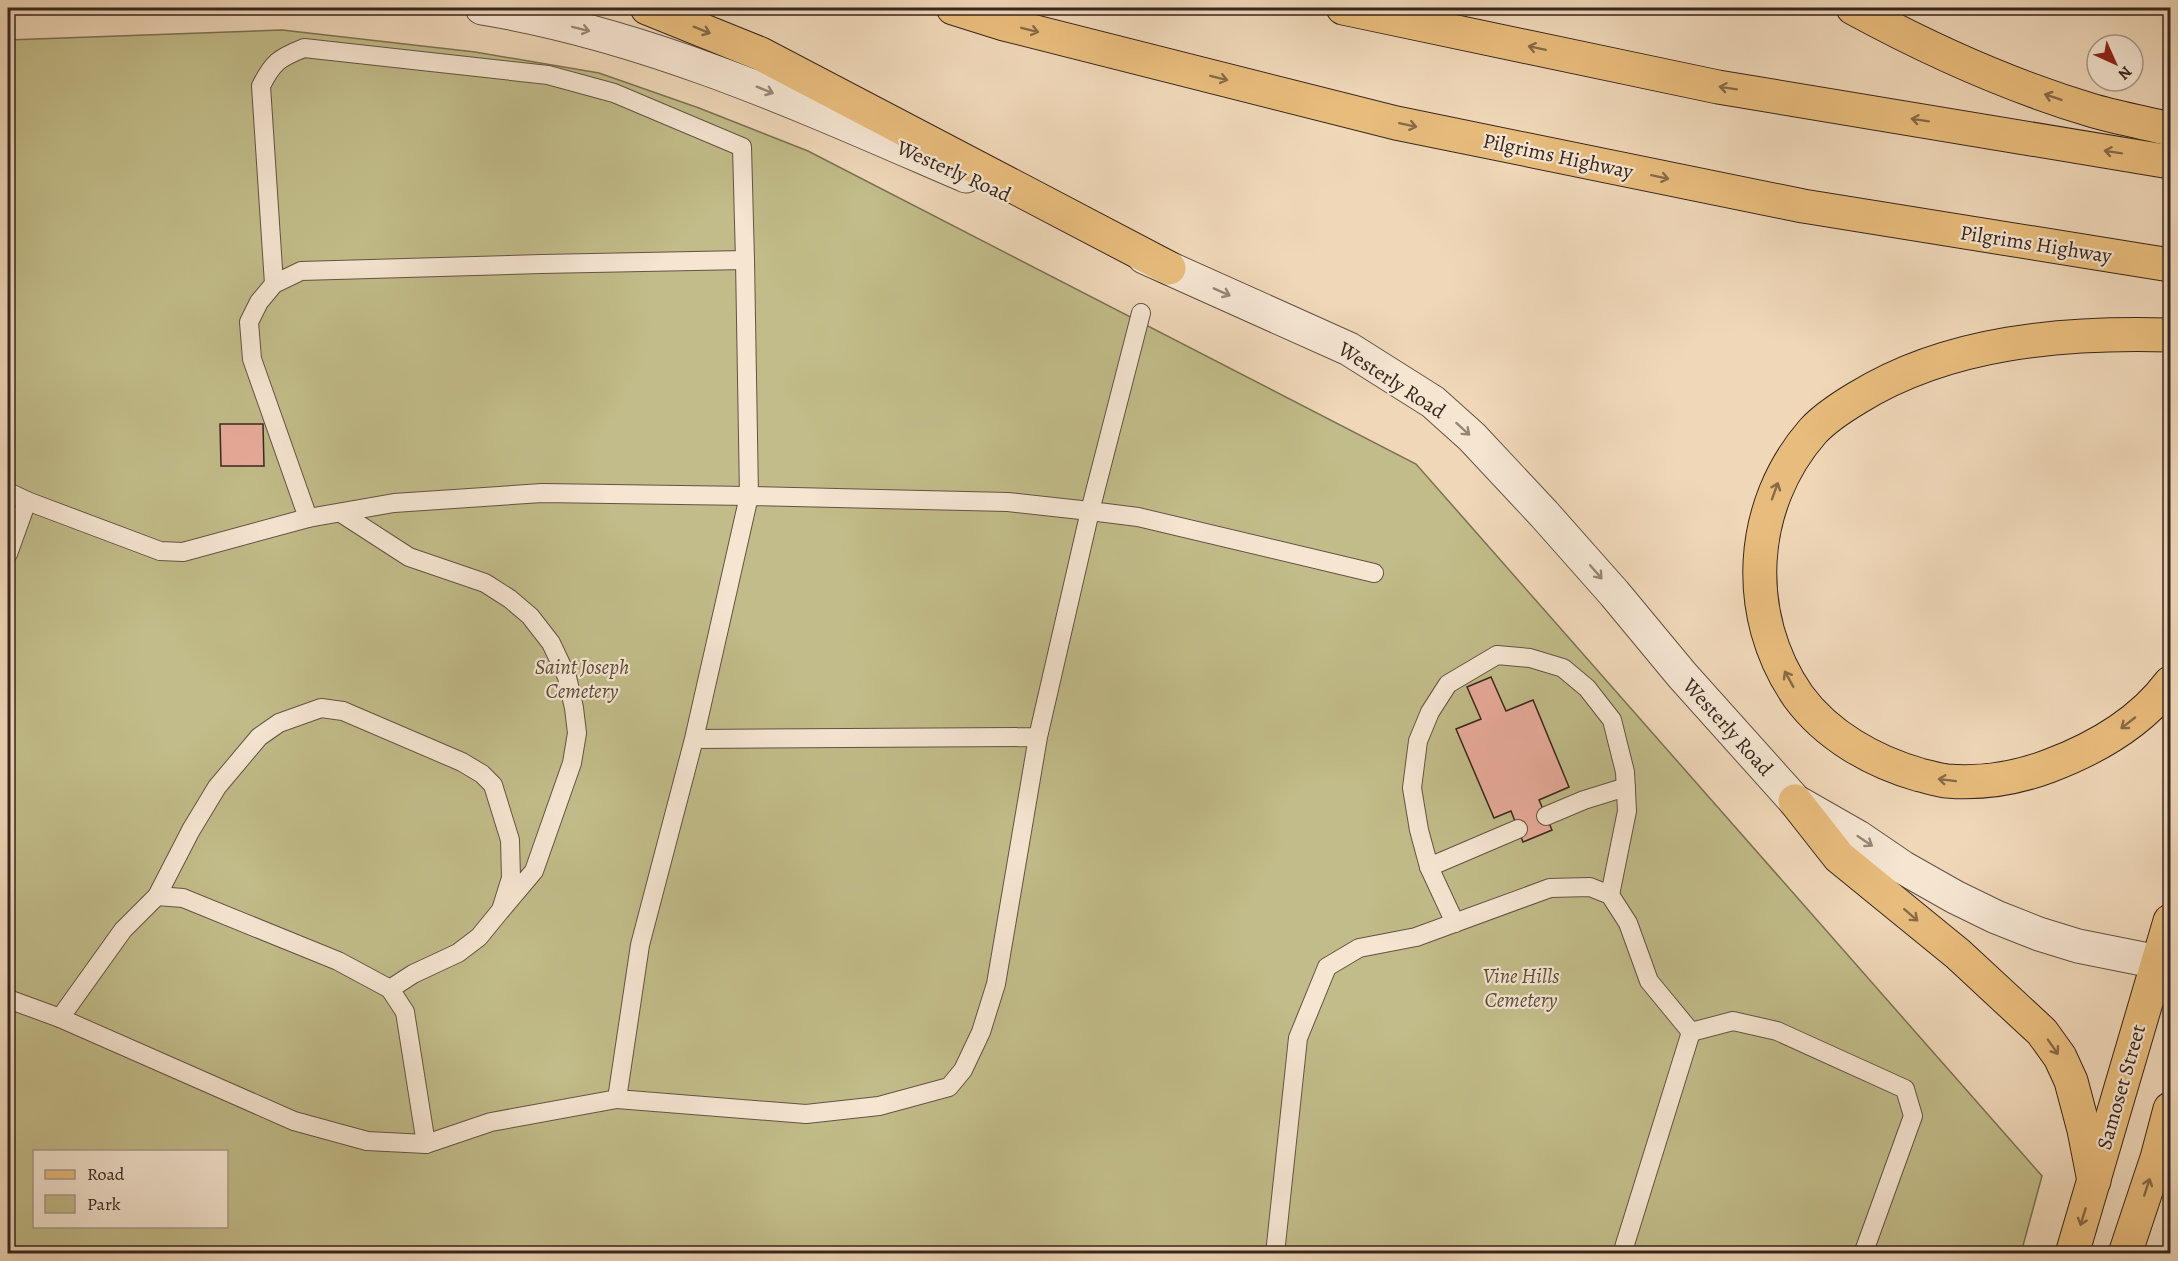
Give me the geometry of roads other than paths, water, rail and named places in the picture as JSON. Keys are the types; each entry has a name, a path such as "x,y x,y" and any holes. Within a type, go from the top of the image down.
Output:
{"main road":[{"path":"647,8 761,54 1169,268"},
{"name":"Pilgrims Highway","path":"953,8 1016,27 1396,123 1803,206 2170,265"},
{"path":"1343,8 1718,87 2170,162"},
{"path":"1853,8 1971,67 2094,111 2170,129"},
{"path":"2170,335 2132,334 2013,343 1958,355 1911,370 1877,385 1845,405 1815,429 1797,453 1779,482 1768,512 1761,541 1759,572 1761,603 1768,633 1781,664 1799,696 1829,728 1859,750 1899,769 1945,781 1983,781 2025,775 2072,757 2116,733 2159,699 2170,683"},
{"path":"1795,801 1839,856 1958,954 2042,1032 2060,1057 2071,1081 2094,1181"},
{"name":"Samoset Street","path":"2072,1254 2170,921"},
{"path":"2125,1254 2157,1158 2170,1109"}],"street":[{"name":"Westerly Road","path":"482,8 600,34 701,65 828,116 1349,349 1433,402 1472,437 1544,514 1682,675 1795,801 1858,837 1902,867 1954,897 1996,917 2039,934 2078,945 2158,962"}],"lane":[{"path":"274,284 261,87 270,67 285,55 304,48 548,75 614,93 742,147 749,496 694,739 640,945 617,1099"},
{"path":"308,519 252,359 249,322 259,302 274,284 301,271 745,261"},
{"path":"8,999 60,1018 294,1121 367,1141 426,1144 491,1122 617,1099 806,1114 879,1106 949,1088 963,1070 981,1032 996,984 1038,737 1090,511 1141,313"},
{"path":"8,492 160,551 183,552 308,519 394,503 542,493 749,496 1008,502 1090,511 1138,517 1374,573"},
{"path":"8,554 27,501"},
{"path":"341,513 409,557 485,583 510,598 530,616 551,643 567,677 577,733 572,762 534,871 479,937 458,953 413,974 390,989"},
{"path":"1455,923 1429,867 1419,830 1412,788 1418,741 1431,712 1448,684 1497,655 1530,658 1563,668 1587,688 1612,720 1625,772 1627,811 1610,895"},
{"path":"60,1018 123,930 157,896 191,830 217,787 259,737 279,723 321,708 343,711 462,762 482,774 493,785 510,840 511,878 501,910"},
{"path":"694,739 1038,737"},
{"path":"1546,816 1584,800 1626,788"},
{"path":"1429,867 1518,829"},
{"path":"1275,1254 1298,1038 1327,967 1359,948 1416,937 1550,888 1590,887 1610,895 1628,923 1649,981 1691,1032"},
{"path":"157,896 183,898 338,962 390,989 405,1012 426,1144"},
{"path":"1691,1032 1733,1021 1778,1031 1905,1089 1913,1116 1863,1254"},
{"path":"1622,1254 1691,1032"}],"park label":[{"name":"Saint Joseph Cemetery","path":"582,679"},
{"name":"Vine Hills Cemetery","path":"1521,988"}]}
